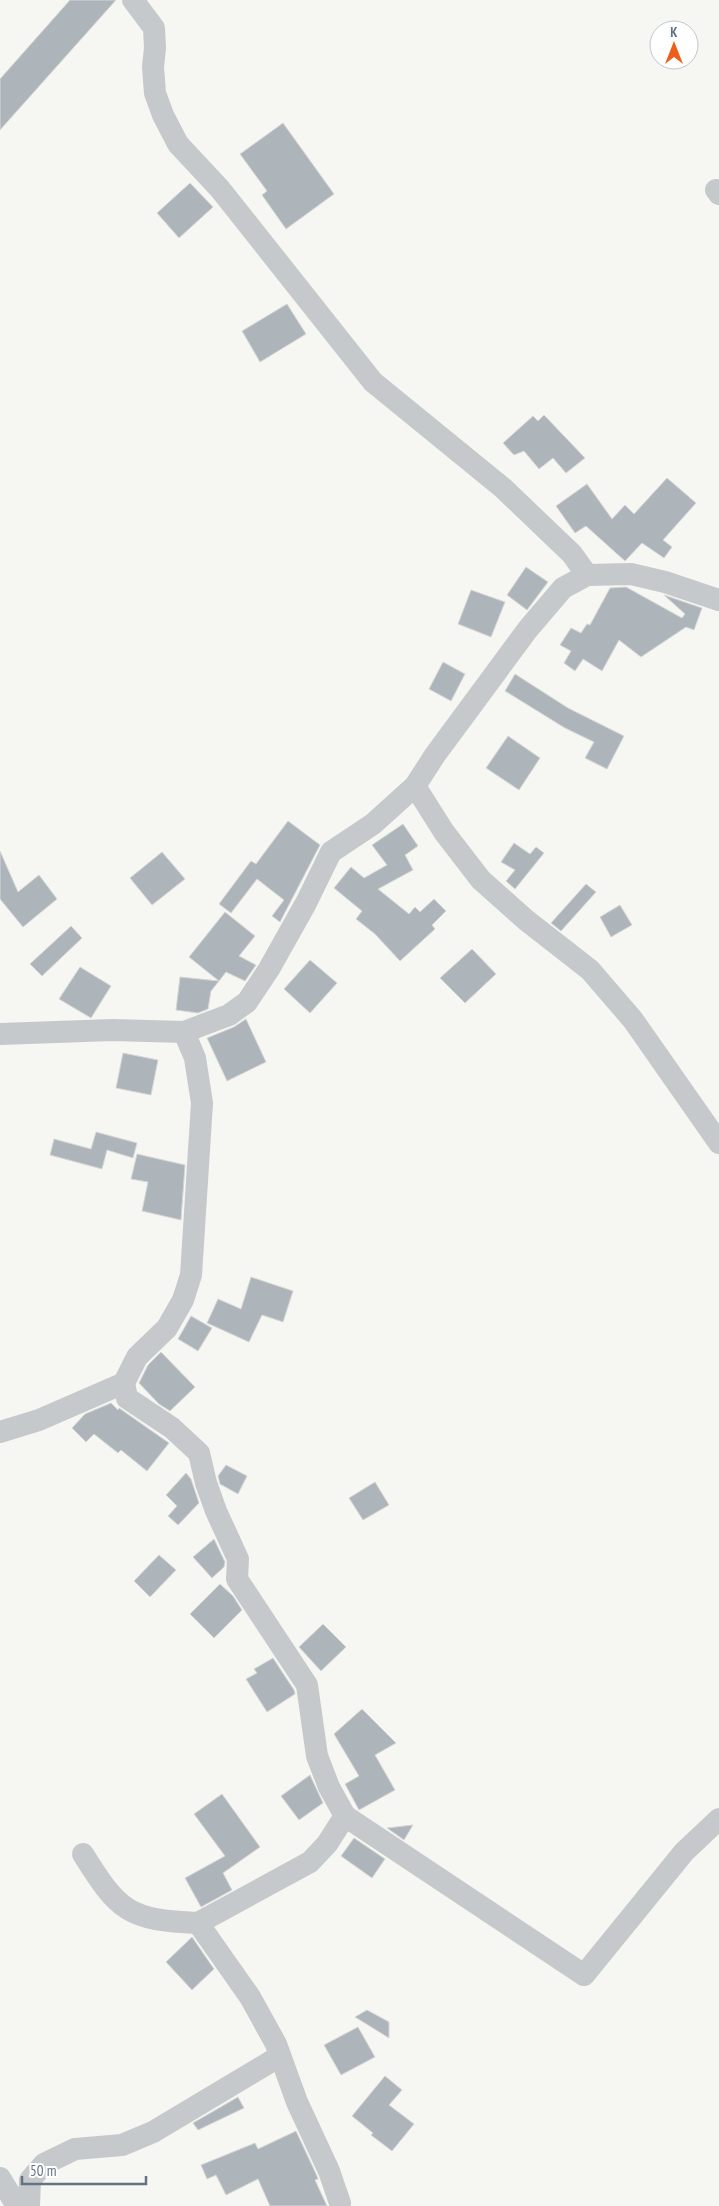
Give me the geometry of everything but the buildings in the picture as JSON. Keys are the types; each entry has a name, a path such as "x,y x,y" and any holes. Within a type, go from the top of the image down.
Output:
{"street":[{"path":"133,0 154,28 155,48 153,67 155,93 163,115 178,144 220,189 373,382 503,488 572,554 587,576"},
{"path":"0,1034 113,1030 184,1032 229,1015 247,1002 269,969 306,903 331,852 373,824 415,786 435,755 528,628 563,588 587,576 631,574 665,582 719,600"},
{"path":"415,786 444,832 481,880 526,920 590,970 633,1020 719,1143"},
{"path":"0,1432 38,1420 124,1383 137,1357 167,1328 183,1300 190,1275 202,1103 194,1058 184,1032"},
{"path":"124,1383 128,1398 172,1428 200,1453 206,1483 238,1559 237,1579 307,1685 317,1756 329,1787 345,1816 584,1975 684,1852 719,1819"},
{"path":"83,1854 105,1889 126,1909 141,1916 198,1923 310,1862 327,1844 345,1816"},
{"path":"198,1923 250,1997 276,2044 297,2102 329,2171 340,2203"},
{"path":"29,2206 30,2180 44,2164 75,2150 122,2145 153,2132 280,2056"},
{"path":"0,2178 17,2206"}]}
